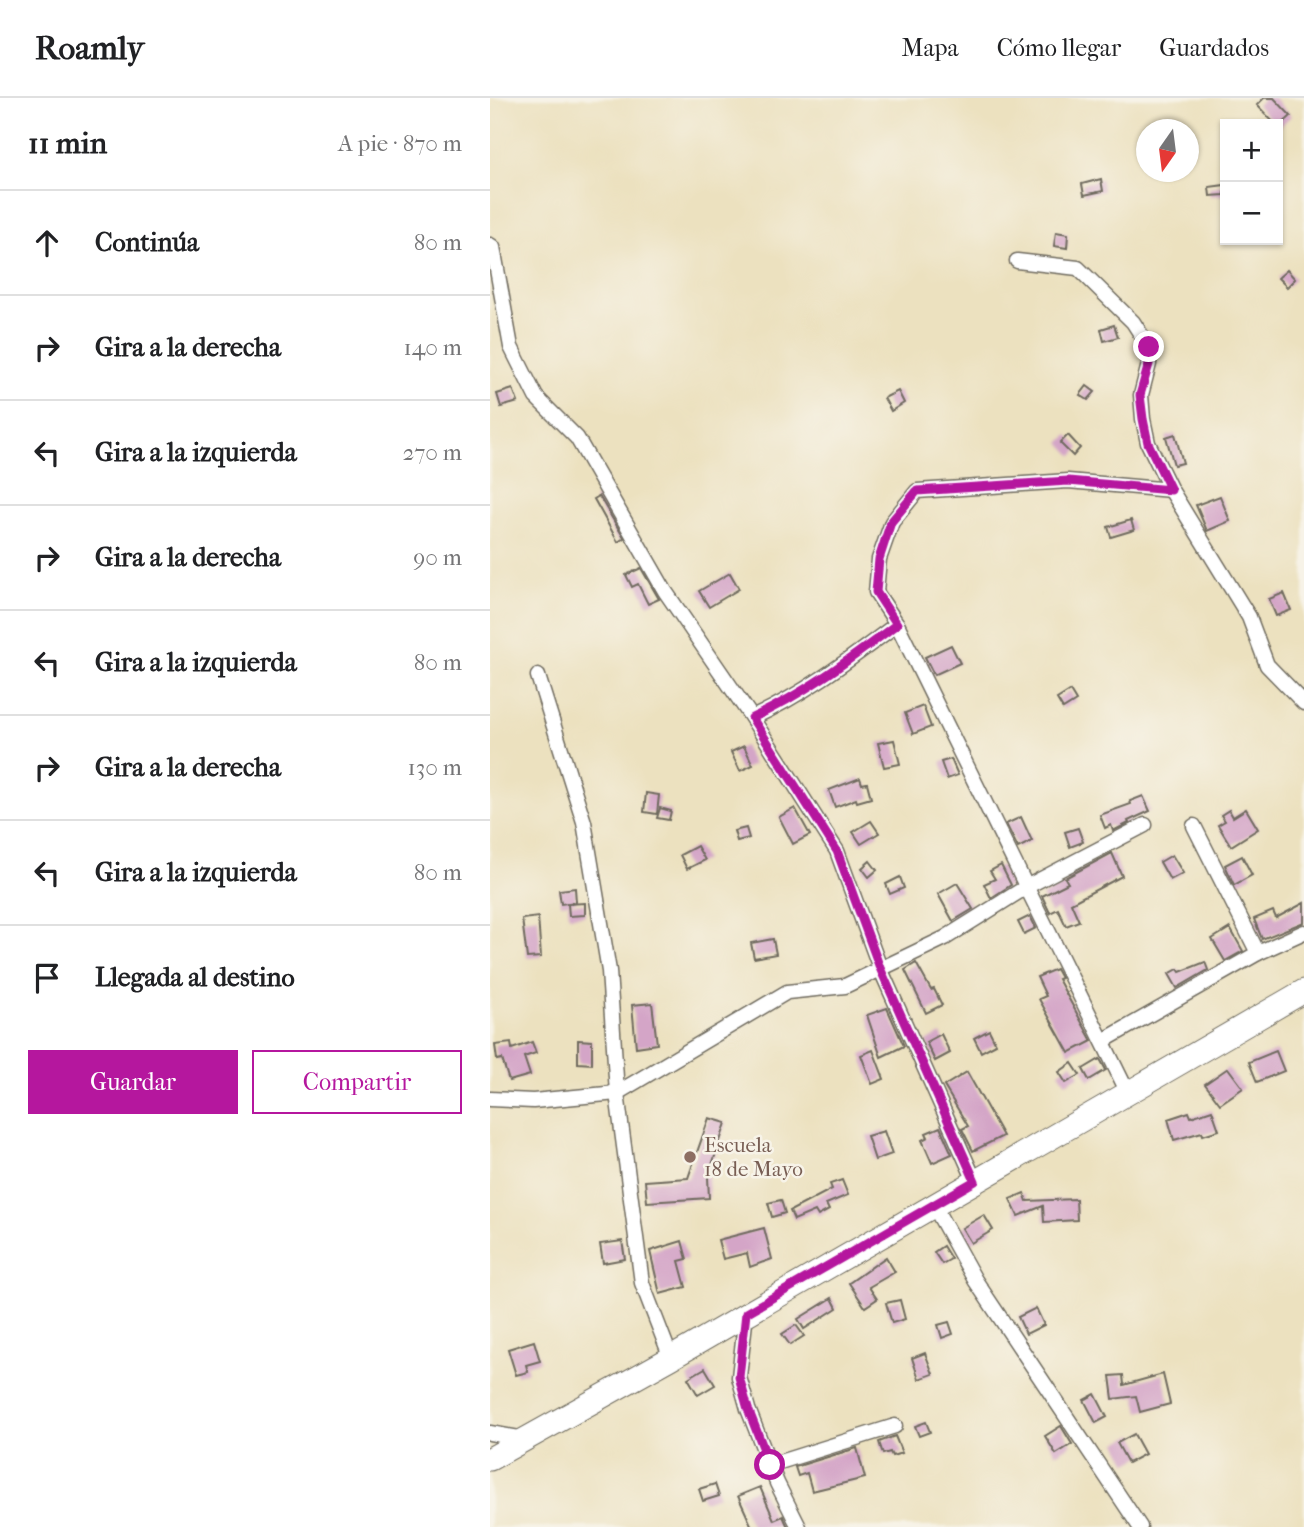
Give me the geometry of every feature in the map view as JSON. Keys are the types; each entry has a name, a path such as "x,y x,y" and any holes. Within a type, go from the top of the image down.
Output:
{"main road":[{"path":"490,1459 671,1358 1304,991"}],"street":[{"path":"490,244 493,247 511,346 536,397 577,438 665,591 752,718 837,851 880,968 975,1181"},
{"path":"1017,261 1078,268 1133,322 1149,347 1149,364 1140,395 1148,443 1171,490 1249,617 1267,665 1304,703"},
{"path":"1129,1093 897,624 876,592 879,559 891,522 917,491 1068,481 1171,490"},
{"path":"752,718 788,701 826,678 897,624"},
{"path":"538,676 584,822 609,971 617,1093 642,1283 671,1358"},
{"path":"490,1099 533,1101 617,1093 787,992 845,986 945,938 1028,886 1145,825"},
{"path":"1194,826 1258,953"},
{"path":"1103,1041 1258,953 1304,932"},
{"path":"934,1206 975,1280 1140,1527"},
{"path":"746,1313 739,1377 748,1409 770,1465 799,1527"},
{"path":"770,1465 895,1426"},
{"path":"490,1433 526,1439"}],"building":[{"path":"1264,98 1274,98 1291,116 1283,123 1283,119 1270,119 1257,105"},
{"path":"1101,179 1103,191 1084,195 1082,184"},
{"path":"1220,186 1220,195 1210,196 1209,187"},
{"path":"1056,232 1068,234 1067,248 1054,246"},
{"path":"1287,270 1295,279 1287,287 1278,278"},
{"path":"1114,325 1118,337 1104,341 1101,329"},
{"path":"1087,386 1095,392 1088,400 1080,395"},
{"path":"513,389 518,402 501,407 497,394"},
{"path":"898,391 904,403 891,411 884,398"},
{"path":"1175,434 1183,463 1174,465 1166,437"},
{"path":"1068,435 1080,448 1073,456 1060,443"},
{"path":"599,496 624,538 618,542 594,499"},
{"path":"1220,496 1230,521 1207,531 1196,505"},
{"path":"1131,520 1134,530 1111,537 1108,527"},
{"path":"641,568 659,599 648,604 638,584 632,587 626,575"},
{"path":"730,573 739,589 709,607 699,591"},
{"path":"1284,593 1291,610 1276,616 1269,599"},
{"path":"951,645 960,663 934,675 925,657"},
{"path":"1070,691 1076,701 1063,709 1057,699"},
{"path":"923,706 931,727 913,734 905,713"},
{"path":"894,740 900,764 884,767 878,743"},
{"path":"744,746 753,765 740,771 731,752"},
{"path":"951,759 958,775 947,779 941,762"},
{"path":"860,778 862,784 867,783 871,798 857,802 856,799 835,807 829,790"},
{"path":"646,793 659,795 657,814 644,812"},
{"path":"1143,796 1150,811 1113,831 1111,825 1105,828 1100,815 1131,804 1130,801"},
{"path":"660,808 671,811 669,820 657,818"},
{"path":"795,808 810,835 793,844 779,817"},
{"path":"1246,809 1258,829 1231,846 1218,825 1225,821 1221,815 1229,810 1233,817"},
{"path":"1021,817 1032,841 1018,848 1006,824"},
{"path":"871,821 879,833 861,844 853,832"},
{"path":"746,828 749,838 737,841 734,831"},
{"path":"1078,828 1083,842 1070,847 1065,832"},
{"path":"697,846 705,860 687,869 680,855"},
{"path":"1112,853 1122,876 1071,903 1079,921 1066,926 1058,909 1050,913 1042,896 1068,883 1065,878"},
{"path":"1172,855 1183,873 1170,880 1160,862"},
{"path":"1242,856 1252,875 1234,885 1225,865"},
{"path":"870,861 877,870 869,877 862,868"},
{"path":"1001,865 1011,885 991,898 984,884 995,879 990,871"},
{"path":"900,877 904,888 890,894 886,884"},
{"path":"957,883 973,909 953,921 938,894"},
{"path":"575,888 576,902 561,904 559,890"},
{"path":"585,903 585,915 569,916 568,904"},
{"path":"1304,903 1304,922 1262,939 1254,919 1273,911 1276,918"},
{"path":"1030,916 1036,928 1024,934 1018,922"},
{"path":"538,917 541,957 527,958 522,919"},
{"path":"1230,928 1243,951 1225,961 1212,939"},
{"path":"773,939 776,954 754,958 751,943"},
{"path":"1205,962 1208,970 1177,988 1169,974"},
{"path":"916,963 942,1005 926,1013 905,970"},
{"path":"1056,969 1061,978 1058,979 1092,1041 1069,1053 1039,999 1046,996 1037,977"},
{"path":"652,1003 657,1044 636,1047 632,1005"},
{"path":"887,1008 904,1046 881,1057 867,1015"},
{"path":"989,1030 996,1044 981,1052 974,1038"},
{"path":"941,1034 950,1053 935,1061 926,1042"},
{"path":"578,1040 592,1041 592,1064 578,1063"},
{"path":"532,1042 536,1053 524,1057 530,1075 509,1081 502,1059 497,1060 495,1045 511,1043 512,1049"},
{"path":"873,1050 884,1079 872,1084 861,1055"},
{"path":"1276,1051 1284,1071 1257,1082 1249,1062"},
{"path":"1100,1059 1106,1070 1089,1080 1083,1069"},
{"path":"1072,1063 1080,1075 1066,1083 1059,1072"},
{"path":"1228,1068 1243,1088 1220,1104 1205,1084"},
{"path":"967,1072 1003,1136 973,1151 962,1129 968,1126 944,1086"},
{"path":"1212,1110 1219,1130 1174,1140 1168,1119 1189,1112 1191,1117"},
{"path":"709,1118 726,1123 708,1177 709,1198 647,1202 645,1181 688,1178"},
{"path":"940,1127 952,1154 932,1163 922,1140 928,1137 926,1133"},
{"path":"884,1131 892,1154 875,1160 867,1136"},
{"path":"842,1180 848,1195 826,1204 829,1210 818,1216 815,1211 794,1220 790,1211 832,1189 830,1184"},
{"path":"1024,1193 1027,1201 1076,1199 1077,1220 1044,1222 1043,1206 1018,1216 1010,1199"},
{"path":"781,1200 785,1213 772,1217 768,1203"},
{"path":"984,1215 993,1230 971,1243 962,1228"},
{"path":"764,1228 772,1259 750,1267 747,1253 723,1259 718,1240"},
{"path":"622,1241 625,1259 603,1263 600,1244"},
{"path":"682,1241 687,1259 679,1261 686,1287 660,1294 650,1251"},
{"path":"943,1246 951,1259 942,1264 934,1252"},
{"path":"886,1257 895,1272 869,1287 877,1299 865,1307 849,1283"},
{"path":"832,1298 837,1308 804,1329 798,1319"},
{"path":"900,1300 905,1319 892,1323 886,1303"},
{"path":"1036,1308 1044,1325 1026,1334 1018,1317"},
{"path":"949,1322 953,1334 942,1338 938,1325"},
{"path":"796,1325 804,1336 790,1345 782,1334"},
{"path":"534,1341 540,1361 526,1365 528,1372 516,1375 508,1349"},
{"path":"925,1353 933,1374 919,1379 912,1358"},
{"path":"705,1368 715,1385 698,1395 688,1378"},
{"path":"1163,1374 1170,1404 1140,1412 1136,1396 1113,1399 1110,1376 1123,1375 1124,1385"},
{"path":"1095,1394 1107,1417 1096,1423 1084,1400"},
{"path":"926,1422 930,1432 919,1436 915,1426"},
{"path":"1061,1426 1072,1444 1056,1454 1045,1436"},
{"path":"1134,1434 1145,1454 1128,1463 1117,1443"},
{"path":"895,1436 902,1453 892,1456 890,1452 883,1454 879,1442"},
{"path":"857,1448 865,1478 812,1491 807,1473 798,1476 795,1467"},
{"path":"715,1484 719,1496 703,1501 699,1489"},
{"path":"760,1487 774,1520 783,1516 788,1527 752,1527 738,1496"}],"place":[{"name":"Escuela 18 de Mayo","path":"690,1157"}],"route":[{"path":"770,1465 748,1409 739,1377 746,1313 975,1181 880,968 837,851 752,718 788,701 826,678 897,624 876,592 879,559 891,522 917,491 1068,481 1171,490 1148,443 1143,419 1140,395 1149,364 1149,347"}]}
